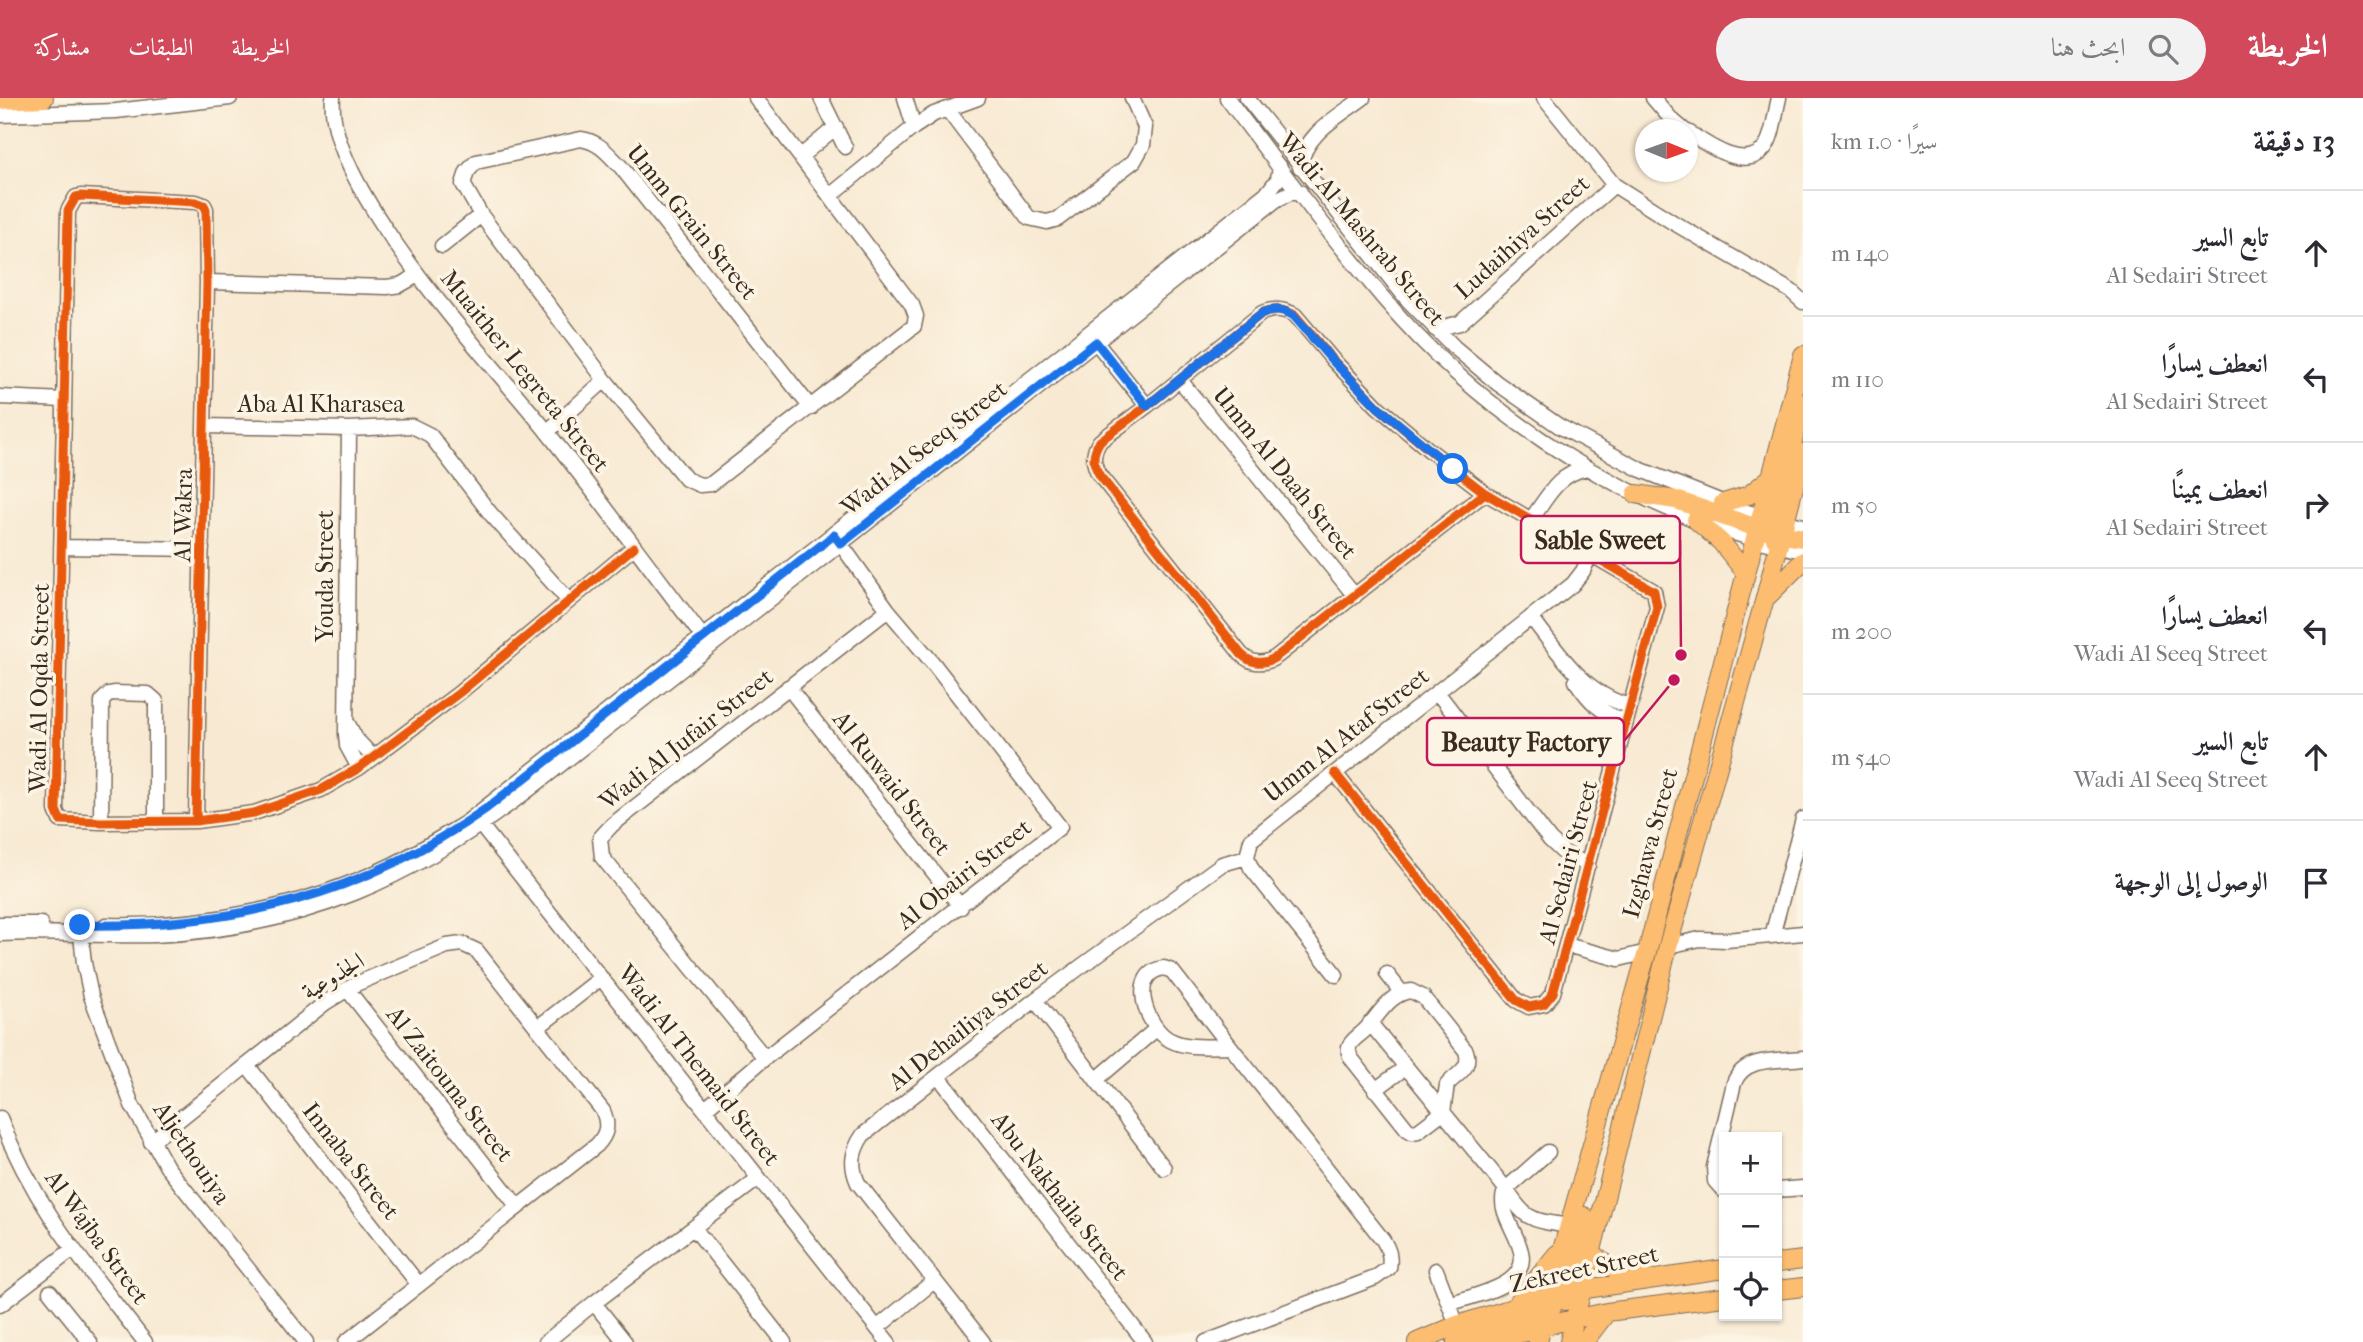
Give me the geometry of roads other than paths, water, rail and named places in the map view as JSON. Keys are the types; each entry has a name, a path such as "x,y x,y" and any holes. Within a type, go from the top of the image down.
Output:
{"main road":[{"path":"20,115 37,99"},
{"path":"0,100 37,99"},
{"name":"Izghawa Street","path":"1559,1312 1590,1253 1668,946 1765,598 1770,531 1770,478 1803,355"},
{"path":"1731,722 1734,667 1803,403"},
{"name":"Izghawa Street","path":"1569,1342 1559,1312 1563,1247 1647,952 1746,573 1794,486 1803,453"},
{"path":"1723,503 1749,495 1770,478"},
{"path":"1794,486 1803,508"},
{"path":"1636,494 1676,500 1770,531 1803,538"},
{"path":"1696,520 1721,542 1746,573"},
{"path":"1765,598 1803,561"},
{"path":"1559,1312 1589,1193 1587,1164"},
{"path":"1515,1306 1563,1247"},
{"path":"1590,1253 1616,1270 1646,1279"},
{"path":"1782,1262 1803,1260"},
{"name":"Zekreet Street","path":"1490,1342 1646,1279 1719,1270"},
{"path":"1456,1334 1719,1280"},
{"path":"1782,1289 1803,1287"},
{"name":"Zekreet Street","path":"1416,1342 1456,1334 1515,1306 1559,1312 1607,1312 1719,1298"},
{"path":"1584,1342 1607,1312"}],"street":[{"path":"0,115 161,107 230,98"},
{"name":"Umm Grain Street","path":"756,98 912,305 916,316 914,326 811,408 711,484 700,485 686,479 605,380 481,215 463,184 467,172 476,162 581,139 601,146 621,167 811,408"},
{"path":"821,98 845,147"},
{"path":"905,98 914,127"},
{"path":"831,195 914,127 934,114 978,98"},
{"path":"947,109 1029,218 1047,222 1058,219 1134,161 1143,145 1145,127 1132,98"},
{"name":"Wadi Al Mashrab Street","path":"1227,98 1384,299 1433,350 1488,398 1587,468 1636,494 1696,520 1770,531 1803,527"},
{"name":"Wadi Al Mashrab Street","path":"1247,98 1406,298 1454,347 1513,395 1570,432 1639,469 1723,503 1803,551"},
{"path":"1279,141 1295,143 1310,139 1363,98"},
{"path":"1544,98 1614,185 1674,223 1797,292 1803,302"},
{"path":"1653,98 1671,119"},
{"path":"1698,138 1724,153 1744,157 1759,153 1768,142 1779,98"},
{"name":"Muaither Legreta Street","path":"331,102 347,161 358,184 418,275 547,432 707,642"},
{"path":"801,156 835,127"},
{"path":"1300,167 1310,139"},
{"name":"Wadi Al Seeq Street","path":"1092,338 1272,188 1280,167"},
{"name":"Ludaihiya Street","path":"1435,329 1460,323 1614,185"},
{"name":"Wadi Al Seeq Street","path":"0,934 211,918 298,901 351,883 478,821 1092,338 1276,200 1290,193 1300,192"},
{"name":"Wadi Al Oqda Street","path":"206,209 196,201 82,196 72,200 68,211 56,810 60,820 195,821 254,813 321,790 359,768 459,693 634,547"},
{"name":"Al Wakra","path":"195,821 207,282 206,209"},
{"path":"442,246 481,215"},
{"path":"207,282 387,287 400,285 418,275"},
{"name":"Al Sedairi Street","path":"1335,773 1520,1004 1534,1007 1549,999 1566,946 1657,607 1656,595 1649,586 1530,521 1485,493 1378,407 1294,316 1287,311 1270,310 1262,313 1100,441 1093,458 1095,468 1241,654 1252,661 1273,660 1354,596"},
{"name":"Ludaihiya Street","path":"1454,347 1460,323"},
{"path":"1092,338 1147,406"},
{"name":"Umm Al Daah Street","path":"1179,379 1354,596"},
{"path":"547,432 605,380"},
{"path":"0,397 64,400"},
{"name":"Aba Al Kharasea","path":"204,426 349,429 412,426 430,435 490,513 569,600"},
{"name":"Youda Street","path":"349,429 347,746 359,768"},
{"path":"1559,450 1563,463 1562,477"},
{"path":"1530,521 1562,477 1587,468"},
{"path":"1354,596 1485,493"},
{"name":"Al Obairi Street","path":"705,1109 765,1058 1060,827 932,662 888,610 837,539"},
{"path":"61,547 202,549"},
{"name":"Umm Al Ataf Street","path":"1247,857 1248,845 1254,836 1573,584 1590,555"},
{"name":"Wadi Al Jufair Street","path":"765,1058 602,857 600,838 612,825 888,610"},
{"path":"1531,617 1570,667 1603,696 1630,706"},
{"path":"1570,667 1591,702 1605,713 1626,721"},
{"name":"Al Ruwaid Street","path":"788,687 961,906"},
{"path":"1437,692 1550,841 1564,853 1588,865"},
{"path":"101,822 102,701 114,693 148,694 156,701 156,822"},
{"path":"347,723 356,739 373,757"},
{"path":"1772,936 1803,819"},
{"name":"Wadi Al Themaid Street","path":"478,821 888,1342"},
{"path":"1247,857 1251,868 1336,975"},
{"name":"Al Dehailiya Street","path":"983,1342 858,1182 852,1163 854,1149 863,1135 1035,1000 1222,864 1247,857"},
{"path":"1676,918 1685,931 1700,939"},
{"name":"Wadi Al Seeq Street","path":"0,924 81,929"},
{"name":"Aljethouiya","path":"81,929 91,996 128,1096 151,1142 167,1167 306,1342"},
{"path":"1668,946 1700,939 1726,940 1803,933"},
{"name":"الجذوعية","path":"151,1142 325,1003 347,989 447,946 462,944 477,951 603,1111 606,1133 597,1145 346,1342"},
{"name":"Al Sedairi Street","path":"1566,946 1619,959 1647,952"},
{"name":"Al Sedairi Street","path":"1619,959 1639,978"},
{"path":"1206,1342 1223,1339 1375,1278 1389,1268 1390,1259 1384,1240 1172,971 1154,969 1147,975 1143,983 1147,1012 1156,1029 1181,1045 1230,1046"},
{"path":"1387,974 1402,993"},
{"path":"537,1028 601,978"},
{"name":"Al Zaitouna Street","path":"347,989 518,1207"},
{"path":"1416,992 1423,997 1467,1055 1468,1062 1464,1070 1445,1090 1443,1112 1418,1130 1409,1131 1349,1054 1350,1043 1370,1023 1402,993 1416,992"},
{"path":"1035,1000 1164,1168"},
{"path":"1370,1023 1506,1189 1519,1209 1540,1222 1569,1226"},
{"path":"1096,1080 1156,1029"},
{"path":"1722,1132 1738,1074 1755,1063 1803,1058"},
{"name":"Innaba Street","path":"247,1065 419,1285"},
{"path":"1376,1090 1406,1067"},
{"name":"Abu Nakhaila Street","path":"939,1077 1145,1342"},
{"name":"Al Wajba Street","path":"0,1119 26,1179 73,1249 145,1342"},
{"path":"1719,1146 1714,1167 1715,1181 1719,1185"},
{"path":"1449,1304 1505,1283 1518,1270 1521,1250 1502,1199 1506,1189 1548,1152"},
{"path":"546,1342 760,1178"},
{"path":"1782,1190 1803,1188"},
{"path":"694,1228 784,1342"},
{"path":"0,1304 73,1249"},
{"path":"1437,1270 1456,1334"},
{"path":"877,1328 934,1281"},
{"path":"50,1292 86,1337 69,1342"},
{"path":"594,1303 625,1342"}],"place":[{"name":"Sable Sweet","path":"1681,655"},
{"name":"Beauty Factory","path":"1674,680"}]}
